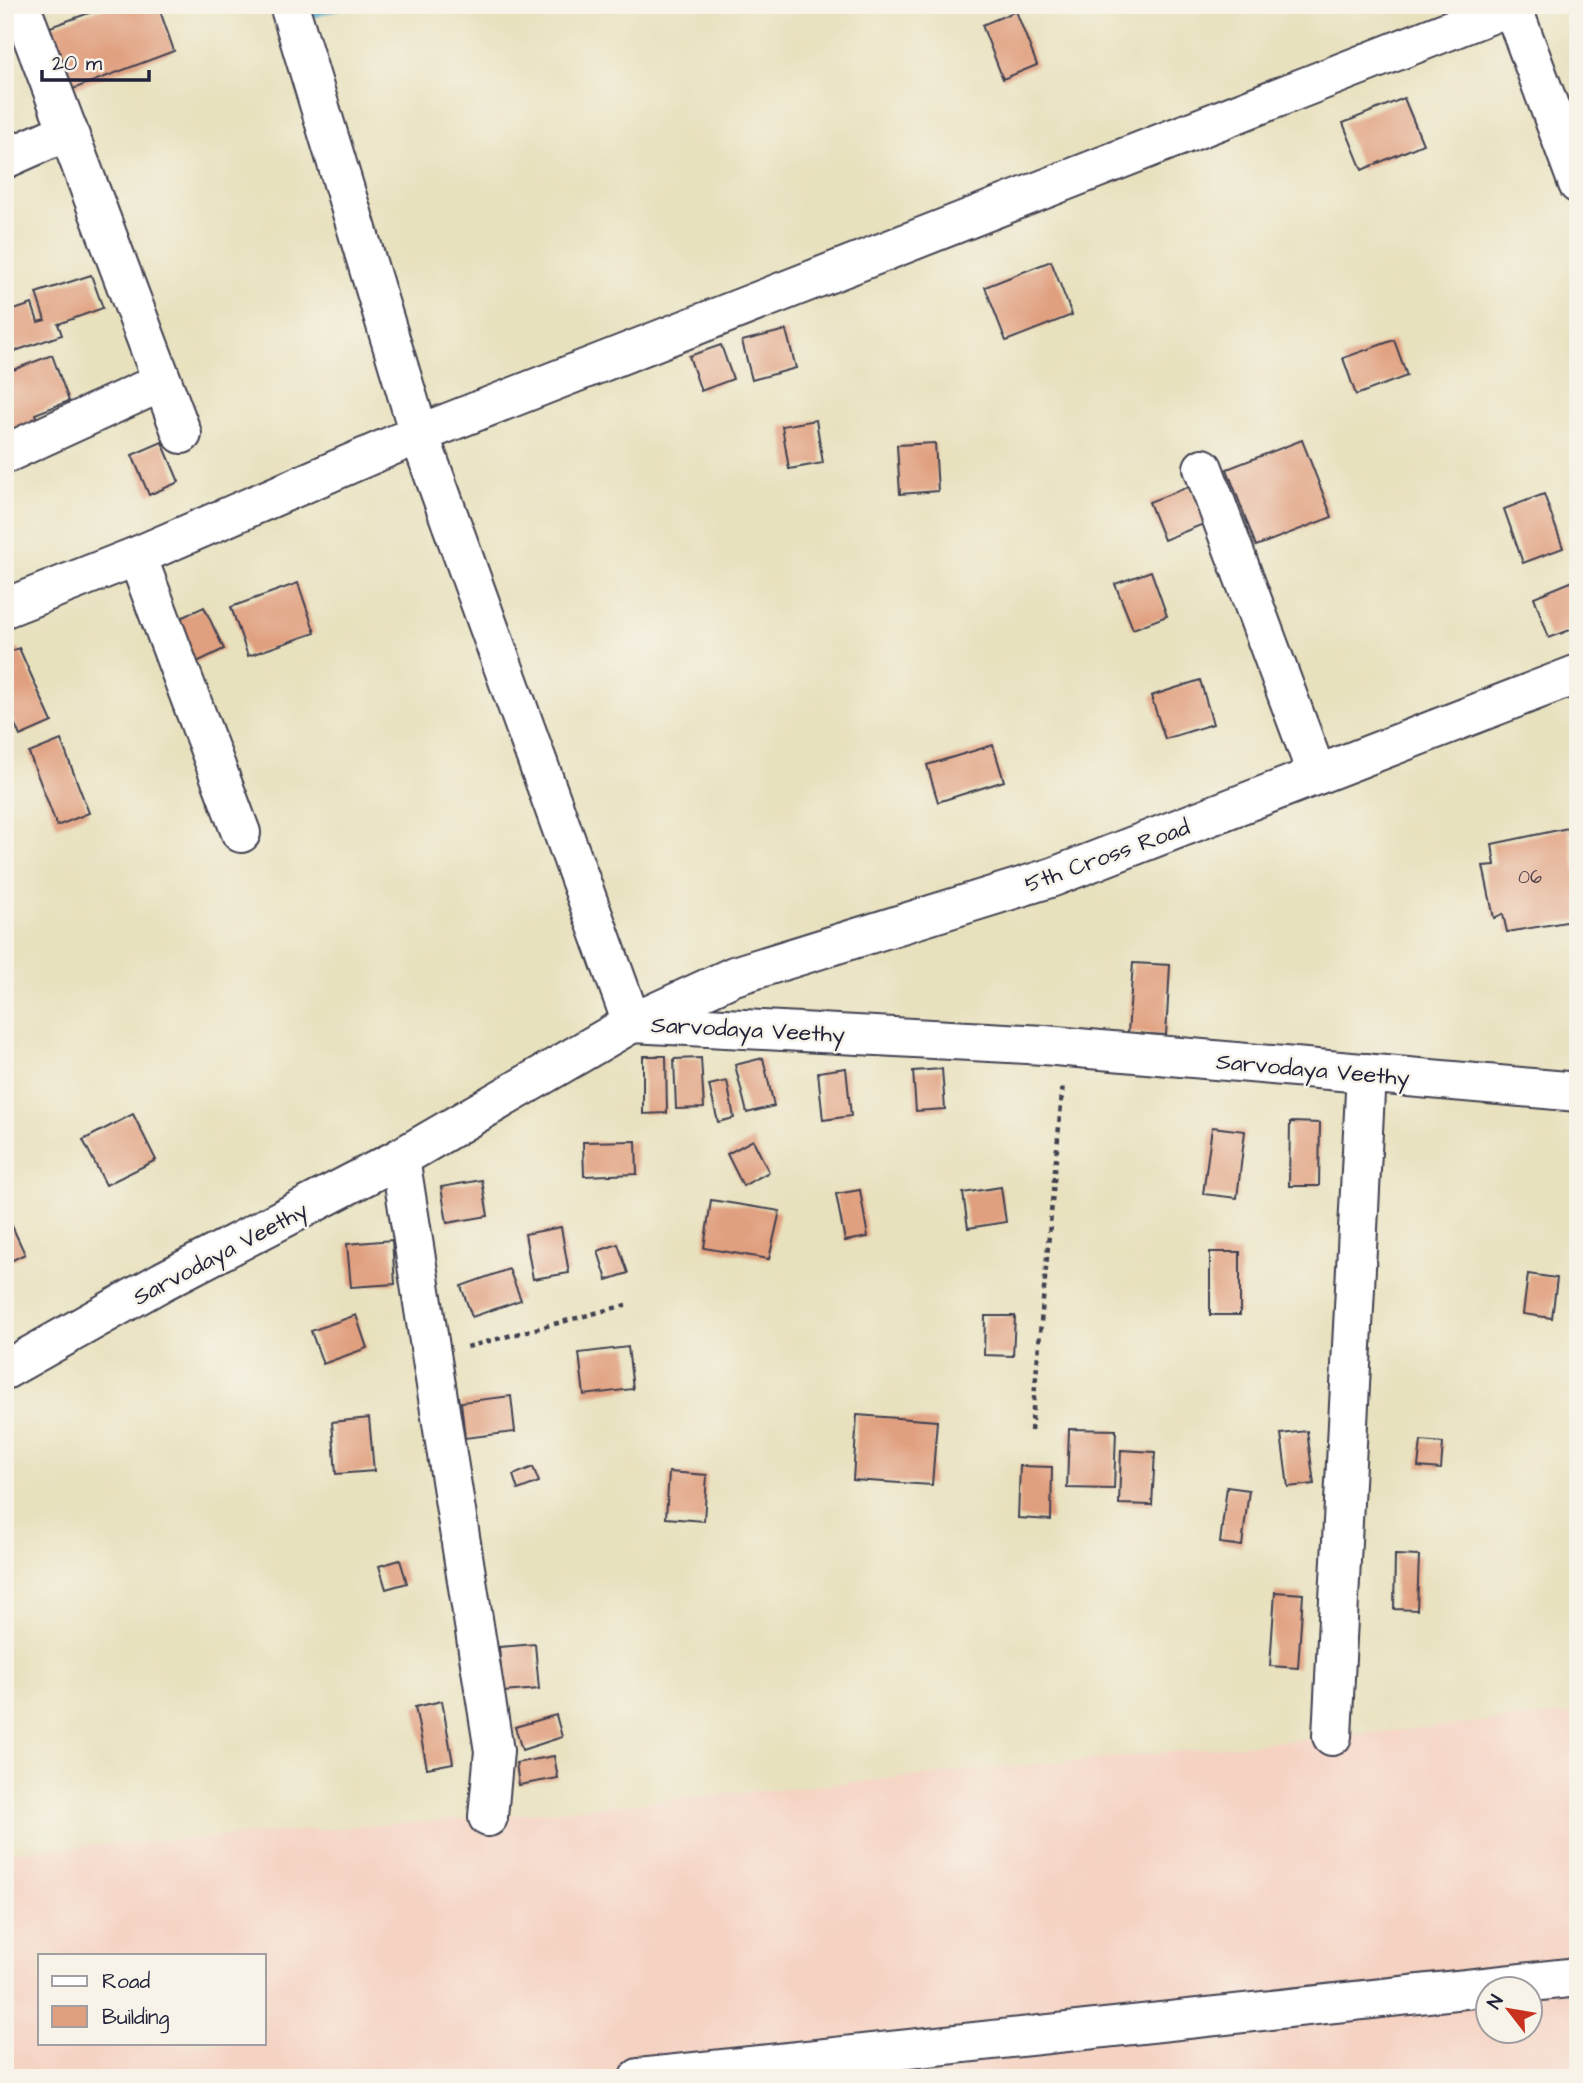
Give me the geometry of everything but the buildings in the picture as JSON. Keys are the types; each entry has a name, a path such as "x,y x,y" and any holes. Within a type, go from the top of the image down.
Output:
{"street":[{"path":"289,5 419,434 632,1023"},
{"path":"5,608 137,556 419,434 1513,6 1578,184"},
{"path":"26,20 182,434"},
{"path":"5,159 68,131"},
{"path":"5,454 162,382"},
{"path":"1203,468 1317,775"},
{"path":"137,556 241,833"},
{"name":"5th Cross Road","path":"632,1023 734,976 1052,877 1578,674"},
{"name":"Sarvodaya Veethy","path":"5,1370 163,1281 400,1158 632,1023 1066,1047 1578,1091"},
{"path":"1332,1736 1366,1073"},
{"path":"400,1158 494,1751 488,1817"},
{"path":"639,2078 1578,1978"}],"path":[{"path":"1031,1431 1066,1047"},
{"path":"432,1356 626,1305"}],"shaded area":[{"path":"1578,1713 1578,2078 5,2078 5,1852 488,1817"}],"waterway":[{"path":"303,16 338,5"}]}
